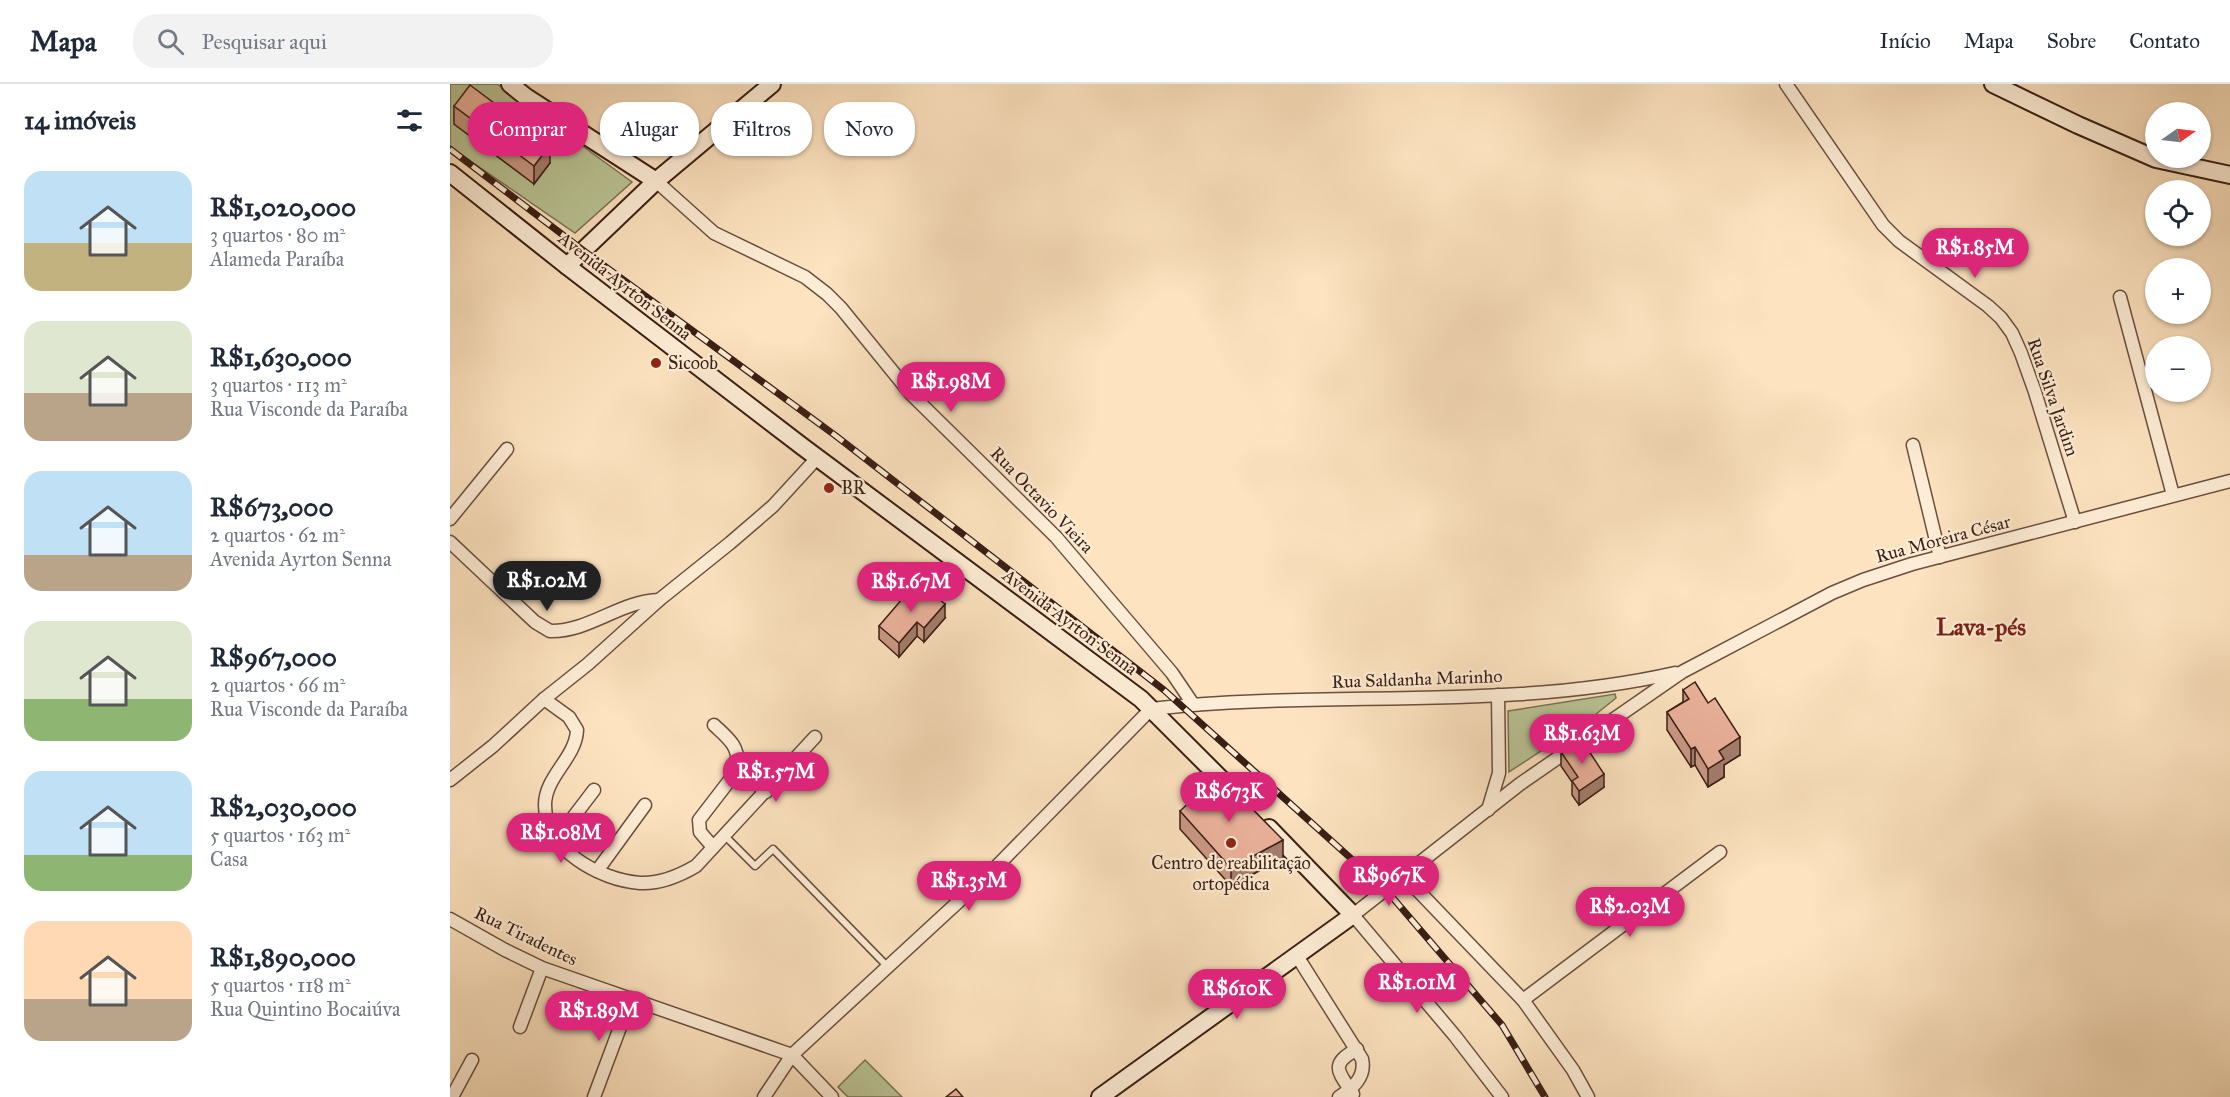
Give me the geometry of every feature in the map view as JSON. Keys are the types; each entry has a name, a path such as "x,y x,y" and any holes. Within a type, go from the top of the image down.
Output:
{"main road":[{"path":"510,84 526,97 656,181"},
{"path":"1993,84 2156,159 2230,175"},
{"path":"567,266 656,181 767,85"},
{"name":"Avenida Ayrton Senna","path":"450,173 817,458 1141,699 1353,915"},
{"path":"1100,1097 1353,915"}],"street":[{"name":"Rua Silva Jardim","path":"1786,84 1883,225 1899,241 1989,306 2012,333 2035,392 2074,522"},
{"name":"Rua Octavio Vieira","path":"656,181 714,233 805,277 827,294 911,394 1056,537 1166,666 1193,704"},
{"path":"2120,297 2173,495"},
{"path":"1913,445 1940,557"},
{"path":"450,519 507,449"},
{"path":"450,780 493,746 659,600 730,543 772,506 817,458"},
{"name":"Rua Moreira César","path":"1682,672 1832,593 1887,572 2230,481"},
{"path":"450,542 535,622 550,632 581,626 640,602 659,600"},
{"name":"Rua Saldanha Marinho","path":"1151,709 1193,704 1498,695 1599,688 1682,672"},
{"path":"1502,1097 1455,1036 1353,915 1520,784 1682,672"},
{"path":"1488,810 1499,773 1498,695"},
{"path":"544,699 569,717 577,730 574,744 548,789 545,804 549,825 556,840 597,871 640,883 670,879 696,866 815,736"},
{"path":"764,1097 792,1055 995,868 1151,709"},
{"path":"714,725 733,743 739,768 766,792"},
{"path":"713,847 700,832 699,820 739,768"},
{"path":"1499,773 1511,782 1520,784"},
{"path":"556,840 594,790"},
{"path":"597,871 645,805"},
{"path":"1523,1000 1720,852"},
{"path":"1403,874 1523,1000 1573,1070 1588,1097"},
{"name":"Rua Tiradentes","path":"450,919 505,951 542,968 792,1055"},
{"path":"1297,956 1357,1048 1364,1069 1352,1094"},
{"path":"520,1027 542,968"},
{"path":"594,1097 631,998"},
{"path":"1352,1094 1338,1066 1341,1059 1357,1048"},
{"path":"792,1055 832,1097"},
{"path":"452,1097 472,1060"},
{"path":"1339,1097 1352,1094"}],"lane":[{"path":"725,836 755,866 773,849 887,966"}],"green space":[{"path":"450,84 497,84 522,102 468,102 468,156 588,156 588,150 632,182 575,233 450,147"},
{"path":"1615,694 1616,698 1590,719 1509,772 1508,711"},
{"path":"865,1060 902,1097 848,1097 838,1087"}],"building":[{"path":"470,85 493,102 468,102 468,116 454,106"},
{"path":"521,156 542,156 534,166"},
{"path":"915,584 930,597 933,594 945,604 924,628 917,622 899,643 879,626"},
{"path":"1695,682 1708,703 1715,698 1740,737 1719,751 1724,759 1708,769 1695,747 1691,749 1667,712 1689,699 1683,690"},
{"path":"1581,739 1604,774 1579,791 1572,781 1578,777 1561,752"},
{"name":"Centro de reabilitação ortopédica","path":"1219,775 1283,840 1231,868 1180,811"},
{"path":"956,1089 963,1097 946,1097"}],"railway":[{"path":"450,149 584,251 836,436 1164,690 1386,890 1502,1025 1545,1097"}],"place":[{"name":"Sicoob","path":"656,363"},
{"name":"BR","path":"829,488"},
{"name":"Centro de reabilitação ortopédica","path":"1231,843"}],"district":[{"name":"Lava-pés","path":"1981,627"}]}
